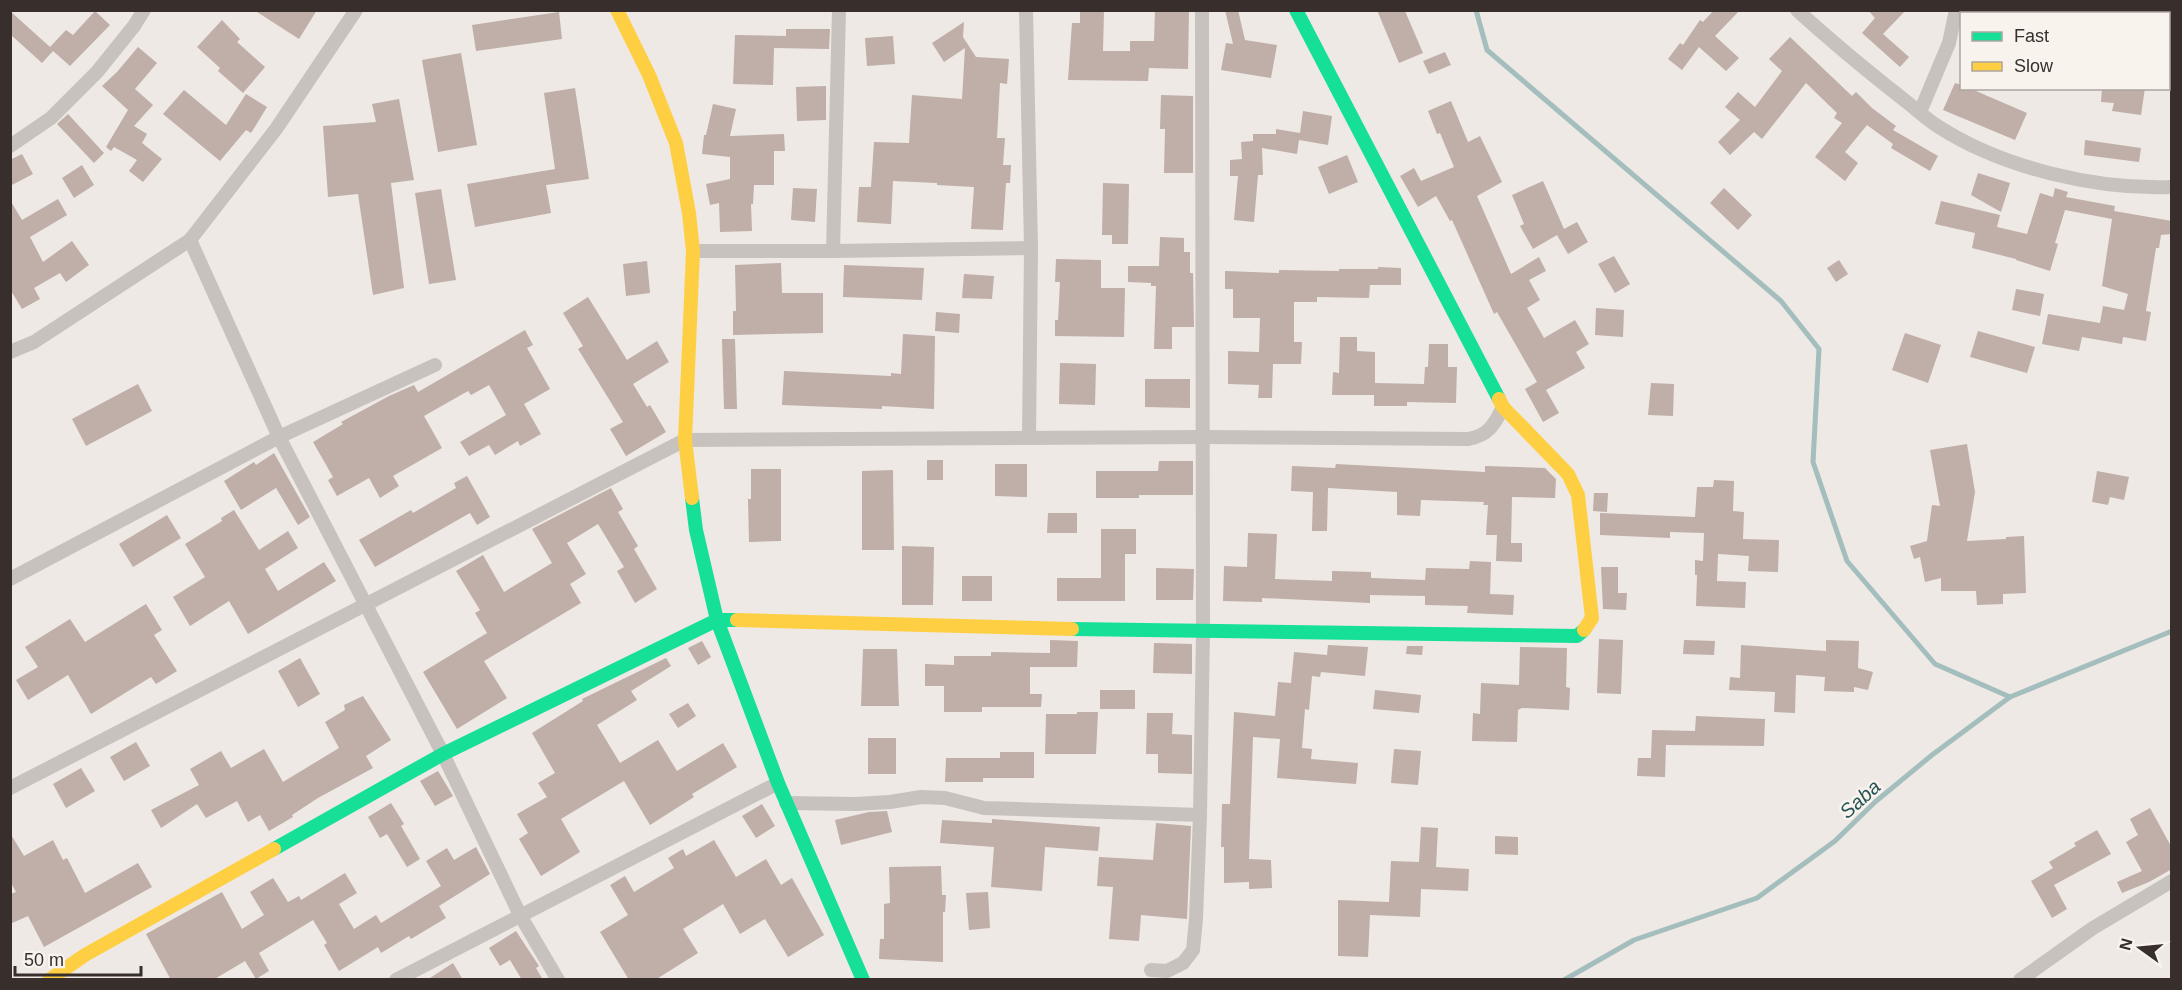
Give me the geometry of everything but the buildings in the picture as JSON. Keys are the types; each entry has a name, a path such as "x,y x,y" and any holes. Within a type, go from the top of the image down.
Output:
{"street":[{"path":"10,146 51,118 97,72 144,10"},
{"path":"10,352 34,342 190,240 276,129 356,10"},
{"path":"617,10 649,75 676,143 689,213 693,251 685,440 696,530 717,620 786,803 863,980"},
{"path":"833,251 839,10"},
{"path":"1026,10 1030,248 1029,438"},
{"path":"1151,970 1167,971 1183,963 1193,950 1196,919 1203,632 1202,10"},
{"path":"49,980 85,955 443,754 717,620 1203,632 1576,636 1585,630 1592,618 1578,495 1568,474 1503,407 1296,10"},
{"path":"1797,10 1845,54 1936,126 1965,142 2017,163 2074,179 2148,188 2172,187"},
{"path":"1920,112 1956,39 1956,10"},
{"path":"190,240 279,437 443,754 520,915 558,980"},
{"path":"693,251 1030,248"},
{"path":"10,579 279,437 435,365"},
{"path":"10,788 685,440 1204,437 1468,440 1489,431 1503,407"},
{"path":"396,980 778,783"},
{"path":"786,803 856,804 921,797 945,798 984,808 1200,815"},
{"path":"2020,980 2092,928 2172,881"}],"waterway":[{"path":"1476,10 1487,50 1781,301 1819,349 1813,462 1847,561 1935,664 2010,697"},
{"name":"Saba","path":"1564,980 1634,940 1757,898 1835,841 1875,802 1932,755 2010,697 2172,631"}],"traffic: fast":[{"path":"1296,10 1499,399"},
{"path":"692,498 696,530 717,620 778,783 863,980"},
{"path":"274,849 443,754 717,620 737,620"},
{"path":"1072,629 1577,636 1584,630"}],"traffic: slow":[{"path":"617,10 649,75 676,143 689,213 693,251 685,440 692,498"},
{"path":"1499,399 1503,407 1568,474 1578,495 1592,618 1584,630"},
{"path":"737,620 1072,629"},
{"path":"49,980 85,955 274,849"}]}
